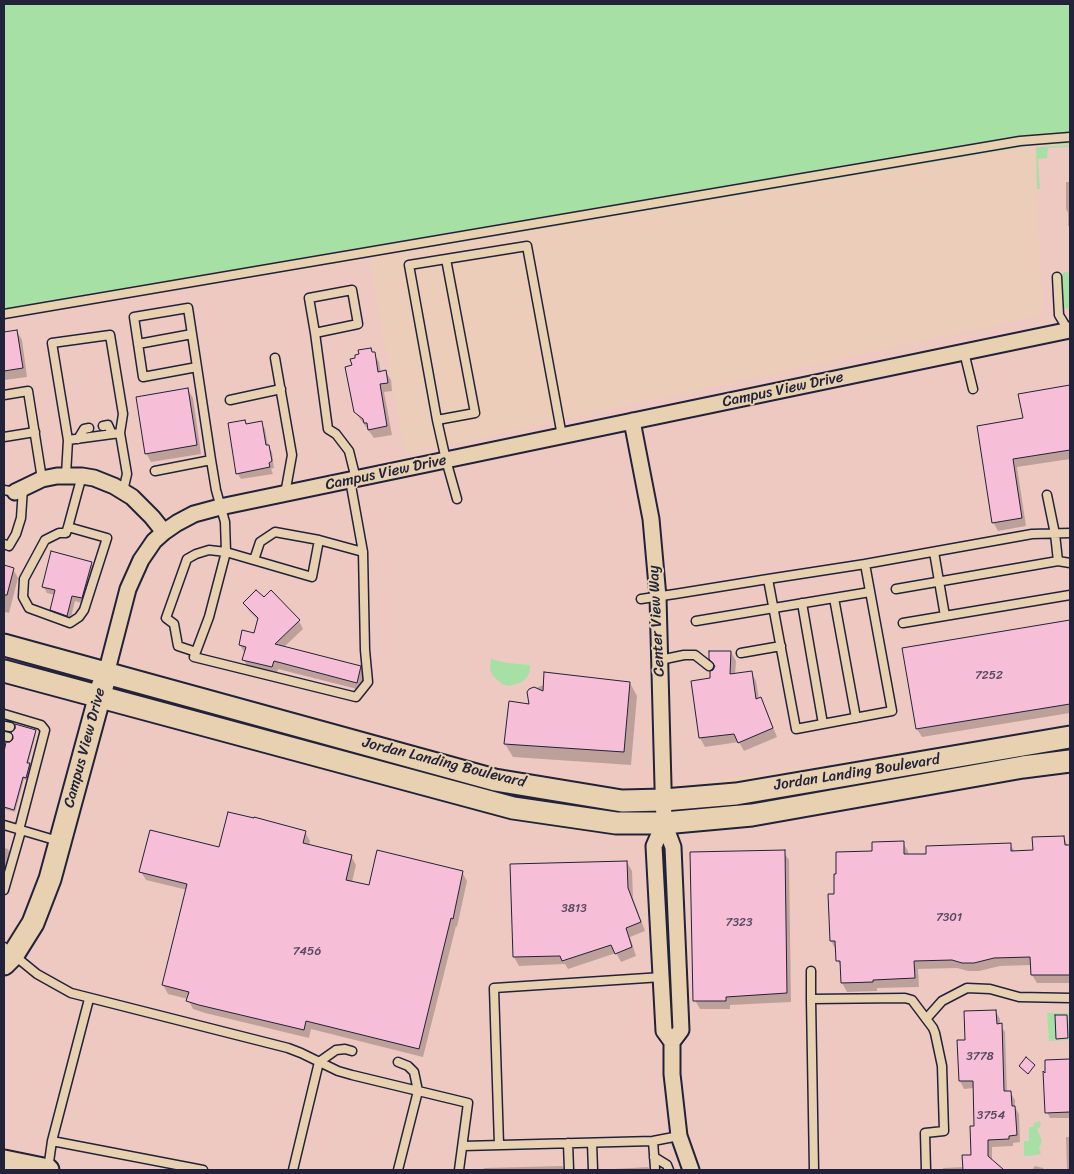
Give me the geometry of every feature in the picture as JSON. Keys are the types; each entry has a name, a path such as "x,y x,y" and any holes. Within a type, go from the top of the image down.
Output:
{"main road":[{"name":"Jordan Landing Boulevard","path":"4,645 381,747 495,780 622,801 664,800 736,794 1070,737"},
{"name":"Jordan Landing Boulevard","path":"4,671 513,808 616,823 664,823 752,815 1023,767 1070,761"},
{"name":"Campus View Drive","path":"7,956 33,923 50,879 106,674"},
{"path":"4,1161 48,1170"}],"street":[{"name":"Campus View Drive","path":"106,674 128,589 136,569 146,550 164,532 185,518 220,507 964,352 1069,328"},
{"name":"Center View Way","path":"632,421 651,519 658,596 664,823 673,847 681,1030 672,1042"},
{"path":"14,490 42,479 66,475 82,476 104,482 123,491 141,505 164,532"},
{"name":"Center View Way","path":"664,823 654,846 664,1031 672,1042 672,1074 679,1136 692,1170"}],"lane":[{"path":"4,314 1020,141 1070,137"},
{"path":"456,499 446,460 409,265 527,246 562,436"},
{"path":"438,420 475,413 446,259"},
{"path":"1057,277 1059,314 1069,328"},
{"path":"315,333 358,324 352,290 309,298 328,429 336,434 349,451 363,552 365,650 368,682 356,697 195,654 178,646 174,624 166,618 187,558 209,550 226,552 312,578 319,540"},
{"path":"195,654 210,617 226,552 225,522 216,490 188,308 134,317 142,377 197,367"},
{"path":"138,344 192,334"},
{"path":"66,475 68,440 52,343 110,335 123,414 116,434"},
{"path":"964,352 973,389"},
{"path":"276,358 292,455 285,494"},
{"path":"230,400 281,390"},
{"path":"4,395 28,391 42,479"},
{"path":"103,426 108,425 116,434 127,474 123,491"},
{"path":"78,438 84,428 89,428"},
{"path":"4,437 35,432"},
{"path":"68,440 116,434"},
{"path":"155,471 211,460"},
{"path":"68,527 108,538 84,610 79,617 70,623 29,608 23,596 24,579 45,540 59,533 66,532 82,476"},
{"path":"4,544 9,546 16,534 21,518 14,490"},
{"path":"1047,495 1058,561"},
{"path":"254,560 260,542 275,532 319,540 363,552"},
{"path":"641,599 865,564 1032,534 1070,533"},
{"path":"934,552 945,616"},
{"path":"896,589 1058,561 1070,562"},
{"path":"768,579 796,730 892,711 865,564"},
{"path":"696,621 870,592"},
{"path":"903,623 1070,595"},
{"path":"834,598 856,718"},
{"path":"802,603 823,724"},
{"path":"741,653 781,646"},
{"path":"660,660 684,655 695,656 710,666"},
{"path":"4,714 41,724 45,730 4,890"},
{"path":"35,734 44,736"},
{"path":"32,744 42,746"},
{"path":"29,757 38,760"},
{"path":"22,783 31,785"},
{"path":"18,796 28,798"},
{"path":"15,807 24,809"},
{"path":"4,826 60,842"},
{"path":"7,956 57,986 89,999 288,1048 338,1071 468,1103 459,1170"},
{"path":"811,971 814,1170"},
{"path":"499,1145 494,988 662,977"},
{"path":"926,1019 942,1001 967,988 990,989 1019,997 1070,998"},
{"path":"811,999 905,998 912,1000 926,1019 935,1033 942,1066 944,1131 925,1132 926,1170"},
{"path":"48,1170 52,1141 89,999"},
{"path":"293,1170 319,1062 336,1050 352,1051"},
{"path":"398,1062 408,1066 414,1072 418,1091 398,1170"},
{"path":"463,1146 653,1141 679,1136"},
{"path":"52,1141 203,1170"},
{"path":"653,1141 655,1168"},
{"path":"568,1143 569,1170"},
{"path":"592,1143 593,1170"},
{"path":"654,1157 667,1165 668,1170"}],"shaded area":[{"path":"4,4 1070,4 1070,726 693,784 636,787 567,782 503,768 4,632","holes":["1034,145 1043,315 405,454 369,259 30,315"]},
{"path":"4,682 123,713 488,816 563,830 623,835 692,834 1070,774 1070,1170 4,1170"}],"green space":[{"path":"4,4 1070,4 1070,144 1034,145 4,319"},
{"path":"1070,145 1070,147 1048,148 1047,158 1038,159 1040,189 1037,189 1036,147"},
{"path":"1064,272 1068,272 1070,281 1070,307 1066,309 1063,308 1062,303 1061,276"},
{"path":"491,659 507,663 530,665 530,671 522,682 509,686 502,684 492,675 490,668"},
{"path":"127,693 209,716 255,721 631,811 517,801 126,697"},
{"path":"1047,1013 1070,1013 1070,1040 1049,1041"},
{"path":"1040,1121 1041,1126 1037,1129 1042,1141 1039,1149 1041,1153 1024,1156 1024,1141 1029,1141 1029,1127 1033,1127 1034,1123"}],"building":[{"path":"17,330 23,368 4,371 4,332"},
{"path":"371,348 372,352 375,352 378,372 386,370 388,383 380,384 387,426 368,430 367,423 364,423 363,419 354,412 345,367 352,365 350,359 355,358 355,355 359,354 358,350"},
{"path":"1070,385 1070,450 1013,459 1022,518 992,523 977,426 1023,418 1018,394"},
{"path":"188,388 197,445 145,454 136,397"},
{"path":"245,420 246,424 262,421 266,445 269,445 272,461 269,463 270,467 236,474 228,423"},
{"path":"51,551 92,562 82,598 72,596 67,616 50,610 55,590 42,587"},
{"path":"4,565 14,568 7,595 4,595"},
{"path":"256,590 264,597 271,590 300,620 275,644 361,666 357,683 274,661 272,667 242,660 246,647 239,645 242,630 254,633 258,618 243,603"},
{"path":"1070,620 1070,704 916,729 902,648"},
{"path":"709,651 731,651 730,674 752,671 756,699 761,697 773,728 738,743 734,734 699,738 691,681 710,678 710,671 715,666 709,659"},
{"path":"544,672 630,682 624,752 504,744 509,701 529,704 527,692 529,689 534,687 543,691"},
{"path":"15,724 36,730 27,763 30,763 26,778 23,777 14,810 4,807 4,752 6,742 10,742 13,739 11,732 15,729"},
{"path":"228,812 306,831 303,843 352,855 346,880 369,885 377,850 463,871 453,919 451,918 419,1049 306,1021 304,1030 199,1005 186,1001 189,992 162,985 187,884 139,872 150,830 219,847"},
{"path":"1064,836 1065,845 1070,845 1070,975 1031,975 1030,957 994,958 974,963 962,963 952,960 914,961 915,978 841,983 840,961 836,961 835,941 830,941 828,894 834,894 836,852 872,851 872,842 904,841 904,854 926,854 926,846 1011,843 1011,851 1033,850 1032,837"},
{"path":"785,850 787,993 726,997 726,1001 693,1001 690,852"},
{"path":"627,861 628,888 641,922 626,928 632,947 615,954 611,945 562,961 560,956 513,957 510,864"},
{"path":"996,1010 997,1024 1002,1023 1004,1091 1011,1091 1012,1106 1015,1106 1017,1135 1009,1136 1009,1139 988,1140 988,1156 1004,1170 963,1170 962,1155 971,1155 970,1126 974,1126 973,1081 959,1081 957,1040 965,1040 964,1011"},
{"path":"1055,1015 1067,1015 1068,1038 1056,1039"},
{"path":"1026,1057 1035,1065 1028,1074 1019,1066"},
{"path":"1070,1059 1070,1112 1045,1113 1043,1071 1045,1073 1045,1060"}]}
